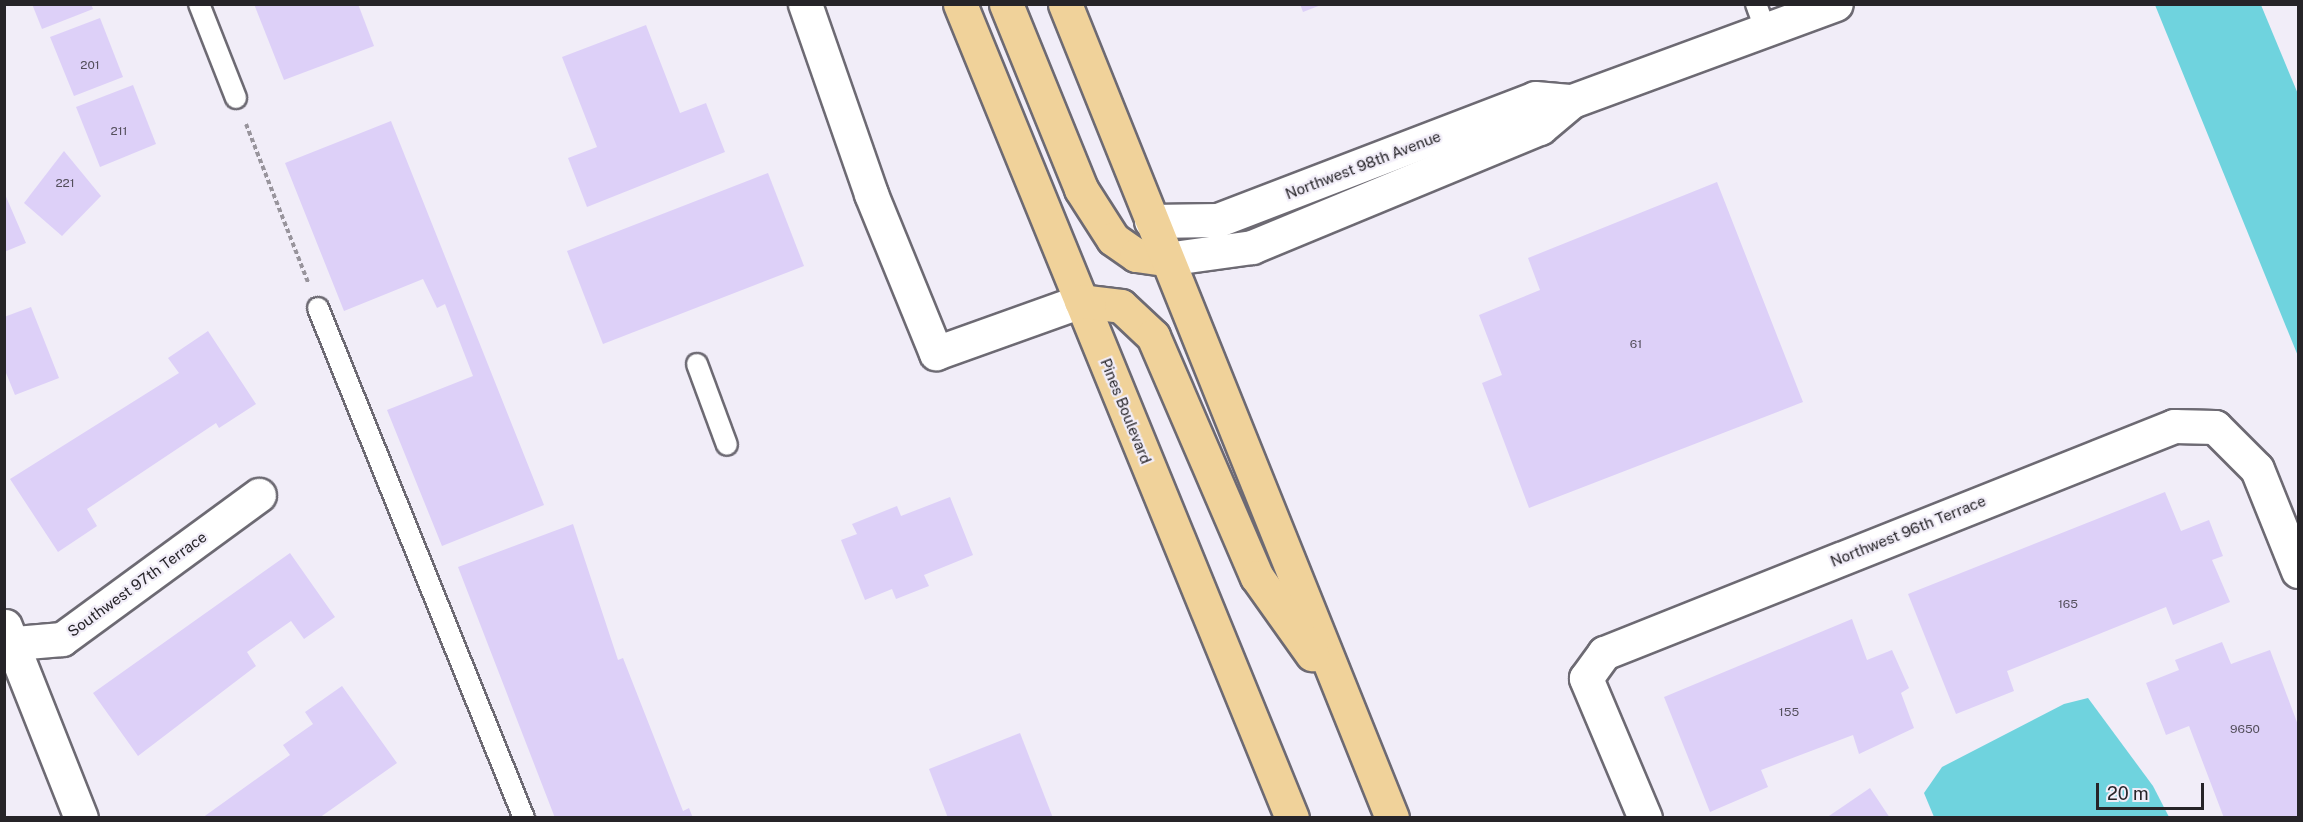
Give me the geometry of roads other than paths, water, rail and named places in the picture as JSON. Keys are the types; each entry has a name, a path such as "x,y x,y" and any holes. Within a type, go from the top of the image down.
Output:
{"highway":[{"name":"Pines Boulevard","path":"960,4 1292,818"},
{"path":"1006,4 1081,189 1113,239 1136,255 1166,259"},
{"path":"1065,4 1392,818"},
{"path":"1081,301 1120,306 1153,336 1257,577 1343,697"}],"street":[{"path":"805,4 870,194 936,353 1081,301"},
{"name":"Northwest 98th Avenue","path":"1166,259 1252,247 1540,128 1572,101 1761,18 1836,4"},
{"name":"Northwest 98th Avenue","path":"1151,221 1218,220 1535,98 1572,101"},
{"name":"Northwest 96th Terrace","path":"1645,818 1586,678 1604,653 2174,426 2215,427 2257,469 2298,571"},
{"name":"Southwest 97th Terrace","path":"8,638 62,639 259,495"},
{"path":"8,638 81,818"}],"lane":[{"path":"199,4 236,98"},
{"path":"318,308 524,818"},
{"path":"697,364 728,445"}],"water":[{"path":"2155,5 2261,5 2298,94 2298,356"},
{"path":"2088,698 2153,786 2169,817 1934,817 1924,793 1942,767 2064,704"}]}
